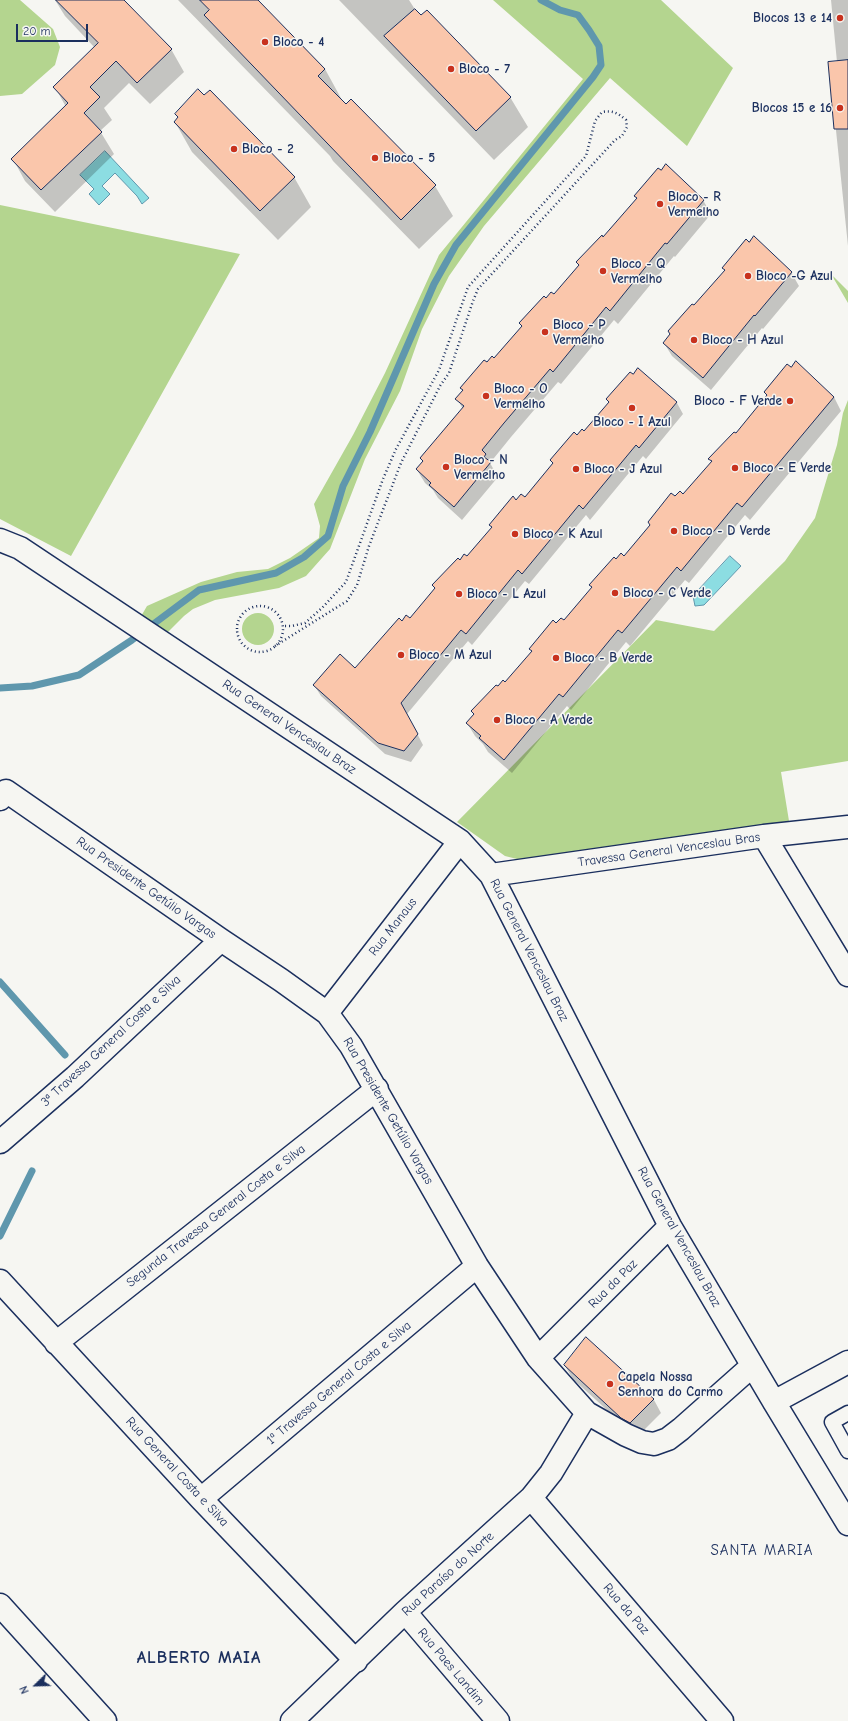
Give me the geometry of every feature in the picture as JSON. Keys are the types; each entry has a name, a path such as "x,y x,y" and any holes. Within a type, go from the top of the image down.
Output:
{"street":[{"name":"Rua General Venceslau Braz","path":"0,540 20,548 460,841 491,876 670,1226 752,1366 848,1524"},
{"name":"Rua Presidente Getúlio Vargas","path":"3,795 281,980 327,1013 352,1046 477,1266 538,1358 587,1413"},
{"name":"Travessa General Venceslau Bras","path":"491,876 764,836 848,827"},
{"path":"764,836 848,975"},
{"name":"Rua Manaus","path":"327,1013 460,841"},
{"name":"3ª Travessa General Costa e Silva","path":"0,1142 75,1077 221,940"},
{"name":"Segunda Travessa General Costa e Silva","path":"56,1343 377,1089"},
{"name":"Rua da Paz","path":"538,1358 670,1226"},
{"name":"1ª Travessa General Costa e Silva","path":"201,1499 477,1266"},
{"name":"Rua General Costa e Silva","path":"5,1287 201,1499 356,1661"},
{"path":"774,1402 848,1362"},
{"path":"587,1413 642,1442 654,1444 668,1439 681,1429 752,1366"},
{"name":"Rua Paraíso do Norte","path":"292,1721 356,1661 405,1612 531,1498 551,1473 587,1413"},
{"name":"Rua da Paz","path":"531,1498 722,1721"},
{"path":"0,1605 105,1721"},
{"name":"Rua Paes Landim","path":"405,1612 498,1721"}],"lane":[{"path":"848,1413 832,1422 848,1451"}],"path":[{"path":"275,646 280,641 283,626 276,612 262,606 254,607 247,610 238,623 237,630 242,643 248,648 262,652 275,646 347,601 357,585 369,546 401,462 440,386 449,373 472,301 478,289 615,140 622,136 627,127 626,120 620,114 611,110 602,112 595,121 586,156 468,286 439,370 396,449 383,479 346,582 322,608 304,623 292,626 283,626"}],"green space":[{"path":"0,0 20,0 53,29 60,47 55,65 22,94 0,96"},
{"path":"493,0 661,0 733,68 687,146 610,78 484,226 449,276 422,329 400,391 365,459 330,549 306,576 279,588 215,600 193,609 166,634 140,618 147,606 201,582 237,572 268,569 290,558 319,538 320,526 314,504 353,435 385,373 439,255 583,79"},
{"path":"0,205 240,254 71,556 0,519"},
{"path":"831,274 848,291 848,303"},
{"path":"848,400 848,761 781,772 789,821 533,863 505,856 457,822 656,620 714,631 785,561 815,518 837,445 843,413"},
{"path":"255,613 261,613 271,620 274,629 273,635 267,642 261,645 255,645 245,638 242,632 242,626 249,616"}],"water":[{"path":"105,151 149,198 142,204 137,196 115,173 102,186 110,194 99,205 89,194 94,189 80,175"},
{"path":"730,556 741,566 704,605 695,606 693,596"}],"building":[{"path":"56,0 124,0 172,49 137,83 116,61 90,87 100,97 84,113 102,132 41,190 11,159 68,103 53,87 98,43"},
{"path":"200,0 258,0 325,69 318,76 346,104 351,99 436,185 401,220 204,15 209,10"},
{"name":"Bloco - 7","path":"415,9 421,15 427,10 511,97 476,131 384,36"},
{"name":"Blocos 15 e 16","path":"848,60 848,129 834,129 828,62"},
{"name":"Bloco - 2","path":"198,89 204,95 210,90 295,177 260,211 174,122 178,117 175,114"},
{"path":"666,164 704,200 667,244 665,243 610,311 606,307 553,372 550,369 482,450 486,454 484,457 491,462 454,507 429,485 431,483 416,469 423,461 420,458 464,406 455,399 463,390 460,388 484,360 487,362 492,356 494,358 522,326 519,323 544,296 546,298 551,292 554,294 579,265 576,262 602,235 603,237 637,198 634,196 658,168 661,170"},
{"path":"754,236 792,272 755,316 754,315 703,378 663,343 670,334 668,331 692,304 694,305 725,270 722,268 746,239 749,242"},
{"path":"796,361 834,397 742,507 737,503 681,571 677,567 622,633 618,630 563,697 559,694 504,760 479,738 481,736 466,723 474,714 471,711 496,685 498,686 503,680 505,682 532,651 529,649 553,620 556,623 561,618 564,620 592,587 589,585 614,557 616,559 621,553 624,556 650,525 648,522 671,493 675,496 680,491 683,494 712,461 708,459 734,432 736,433 767,395 764,392 787,364 791,367"},
{"path":"638,368 677,402 639,448 636,445 583,509 579,505 522,574 518,570 466,634 461,630 401,703 418,734 404,751 378,743 313,685 340,654 355,668 399,618 402,621 406,615 410,618 435,588 432,585 458,558 460,560 464,554 467,556 492,527 489,525 513,496 516,500 521,494 525,497 553,463 550,460 574,432 577,435 582,429 584,431 609,402 606,399 630,372 633,374"},
{"name":"Capela Nossa Senhora do Carmo","path":"586,1337 654,1399 630,1423 621,1418 564,1365"}],"waterway":[{"path":"0,688 32,686 79,675 132,640 199,590 276,573 304,557 328,536 343,486 370,432 434,284 456,245 593,77 601,65 599,46 578,15 560,10 541,0"},
{"path":"0,982 65,1055"},
{"path":"0,1236 32,1171"}],"place":[{"name":"Blocos 13 e 14","path":"840,18"},
{"name":"Bloco - 4","path":"265,42"},
{"name":"Bloco - 7","path":"451,69"},
{"name":"Blocos 15 e 16","path":"840,108"},
{"name":"Bloco - 2","path":"234,149"},
{"name":"Bloco - 5","path":"375,158"},
{"name":"Bloco - R Vermelho","path":"660,204"},
{"name":"Bloco - Q Vermelho","path":"603,271"},
{"name":"Bloco -G Azul","path":"748,276"},
{"name":"Bloco - P Vermelho","path":"545,332"},
{"name":"Bloco - H Azul","path":"694,340"},
{"name":"Bloco - O Vermelho","path":"486,396"},
{"name":"Bloco - F Verde","path":"790,401"},
{"name":"Bloco - I Azul","path":"632,408"},
{"name":"Bloco - N Vermelho","path":"446,467"},
{"name":"Bloco - E Verde","path":"735,468"},
{"name":"Bloco - J Azul","path":"576,469"},
{"name":"Bloco - D Verde","path":"674,531"},
{"name":"Bloco - K Azul","path":"515,534"},
{"name":"Bloco - C Verde","path":"615,593"},
{"name":"Bloco - L Azul","path":"459,594"},
{"name":"Bloco - M Azul","path":"401,655"},
{"name":"Bloco - B Verde","path":"556,658"},
{"name":"Bloco - A Verde","path":"497,720"},
{"name":"Capela Nossa Senhora do Carmo","path":"610,1384"}],"district":[{"name":"SANTA MARIA","path":"762,1551"},
{"name":"ALBERTO MAIA","path":"199,1658"}]}
